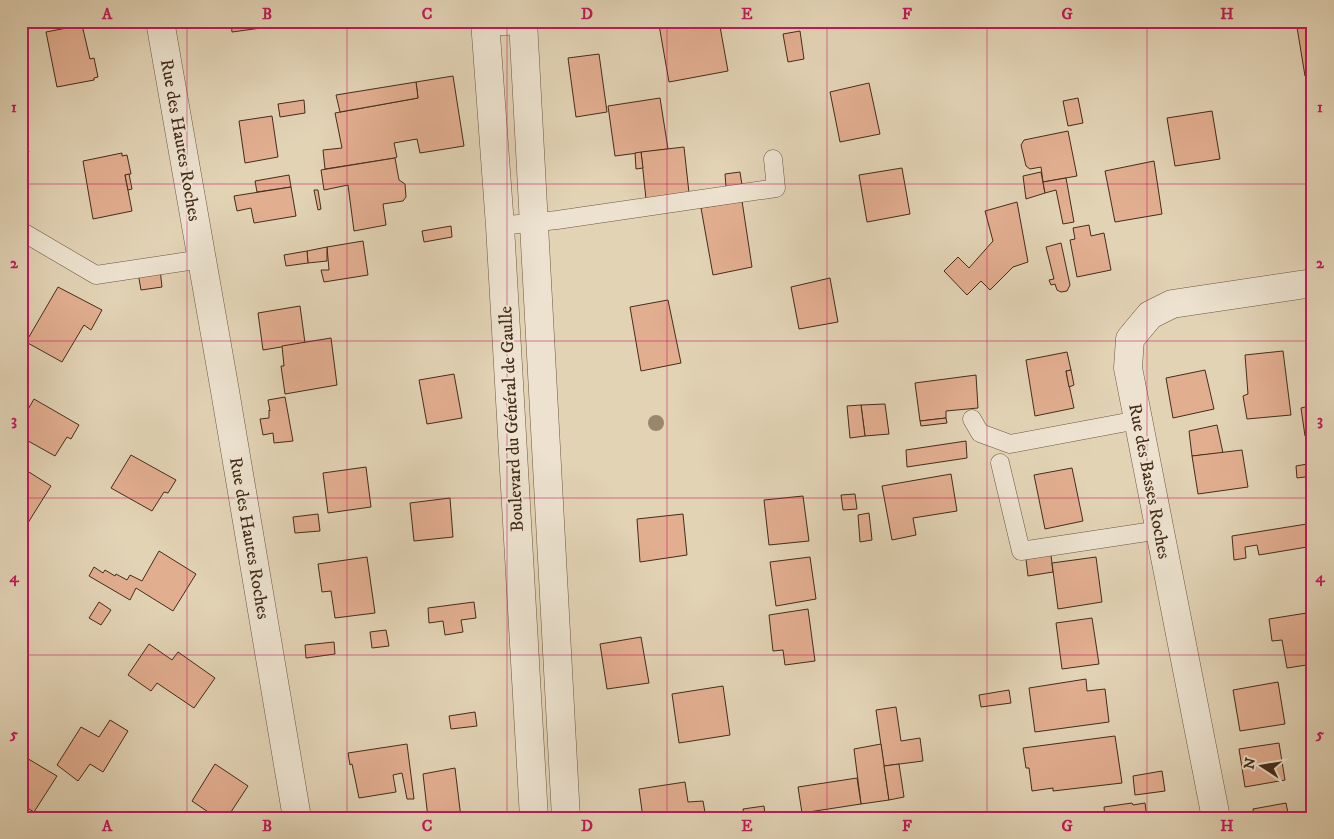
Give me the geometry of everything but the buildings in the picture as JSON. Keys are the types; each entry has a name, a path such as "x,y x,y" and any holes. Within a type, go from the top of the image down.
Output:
{"street":[{"name":"Rue des Hautes Roches","path":"160,21 297,818"},
{"name":"Boulevard du Général de Gaulle","path":"523,23 566,818"},
{"name":"Boulevard du Général de Gaulle","path":"486,24 500,226 534,818"},
{"name":"Rue des Basses Roches","path":"1216,818 1128,368 1130,339 1150,314 1172,304 1313,283"}],"lane":[{"path":"486,24 523,23"},
{"path":"500,226 557,220 776,188 772,160"},
{"path":"21,231 96,275 202,259"},
{"path":"972,419 980,433 1010,444 1138,420"},
{"path":"1000,463 1021,551 1160,530"},
{"path":"516,522 550,520"}]}
